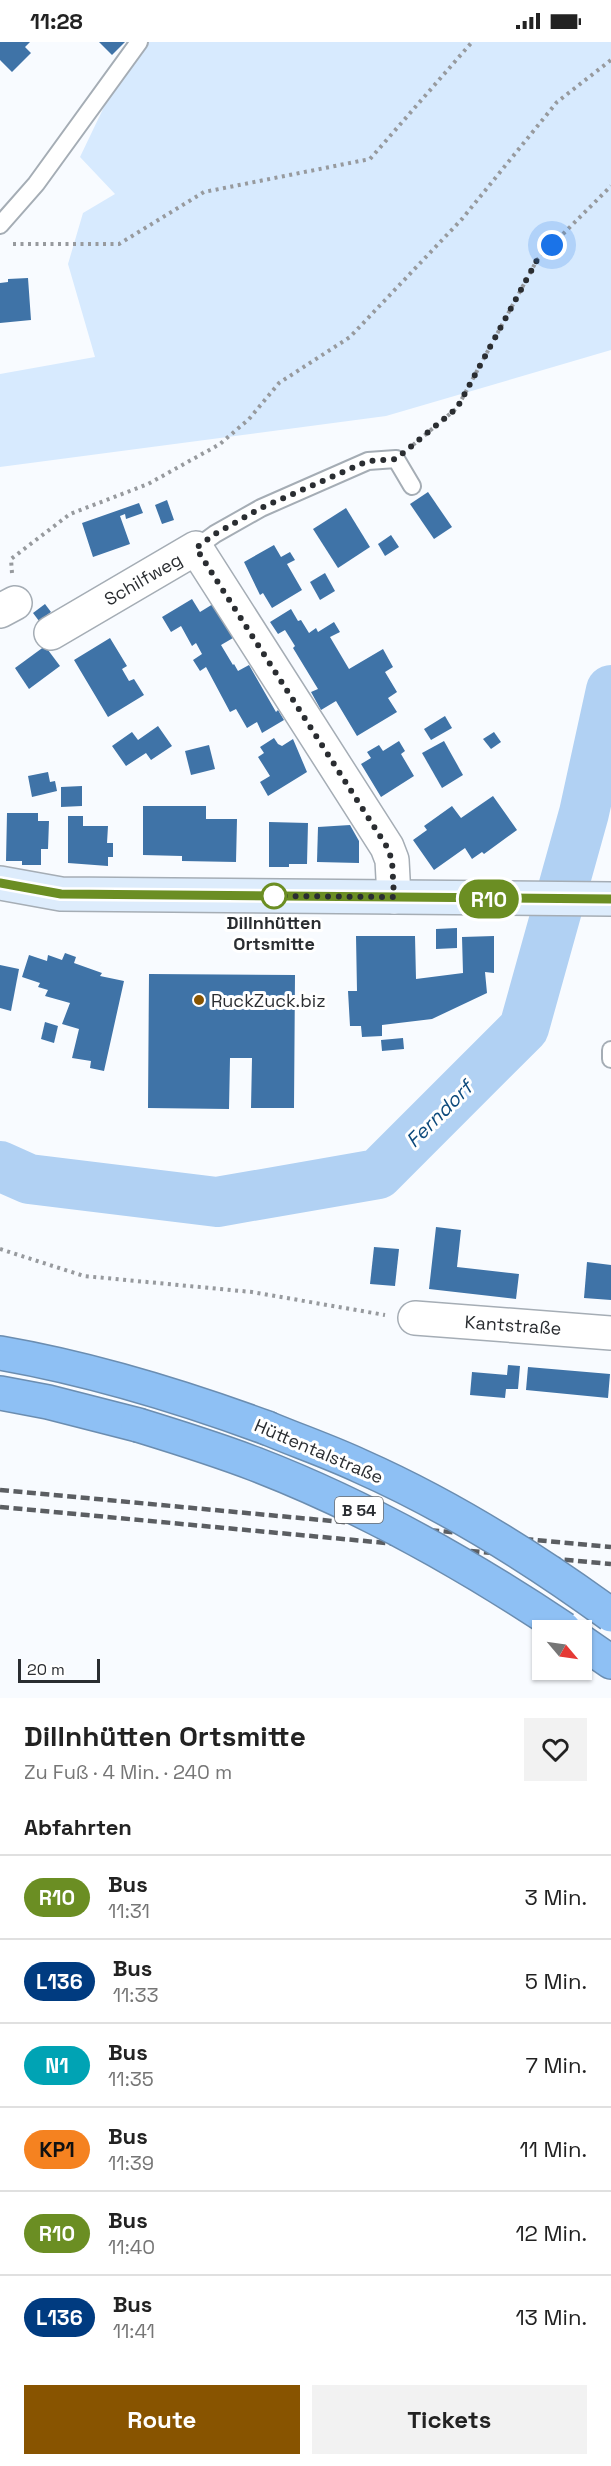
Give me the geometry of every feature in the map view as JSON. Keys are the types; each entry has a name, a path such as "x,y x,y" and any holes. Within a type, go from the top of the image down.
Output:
{"highway":[{"name":"Hüttentalstraße","path":"0,1353 58,1363 153,1388 267,1428 361,1466 460,1517 540,1565 611,1615"},
{"name":"Hüttentalstraße","path":"0,1393 48,1402 138,1425 257,1465 342,1502 440,1551 550,1620"},
{"name":"Hüttentalstraße","path":"592,1649 611,1662"}],"main road":[{"path":"0,883 61,894 611,899"}],"street":[{"name":"Schilfweg","path":"51,633 196,548 387,847 392,860 394,897"},
{"name":"Kantstraße","path":"415,1318 611,1333"}],"lane":[{"path":"0,225 36,184 139,42"},
{"path":"196,548 215,534 261,508 368,461 396,459 412,486"},
{"path":"611,1050 611,1059"}],"path":[{"path":"12,244 119,244 204,192 370,159 472,42"},
{"path":"8,607 11,559 70,514 148,484 220,444 249,419 279,382 350,337 462,219 557,102 611,60"},
{"path":"396,459 457,408 537,260 611,186"},
{"path":"0,1249 84,1276 252,1292 381,1315 415,1318"}],"shaded area":[{"path":"135,42 611,42 611,350 386,416 0,467 0,374 95,357 68,264 83,213 115,194 80,157"}],"building":[{"path":"0,42 30,42 25,47 31,53 12,72 0,60"},
{"path":"99,42 125,42 112,55"},
{"path":"28,278 31,320 0,323 0,283 8,282 8,279"},
{"path":"428,492 452,527 434,539 410,504"},
{"path":"167,500 174,520 162,524 155,505"},
{"path":"139,503 143,513 126,519 125,514 120,516 130,544 93,557 82,523"},
{"path":"346,508 370,547 338,568 313,529"},
{"path":"391,535 399,547 385,556 378,544"},
{"path":"274,545 281,557 290,552 295,560 287,564 302,590 272,608 263,593 260,595 244,562"},
{"path":"325,573 335,591 320,600 310,582"},
{"path":"192,599 200,612 213,604 233,638 221,645 233,665 238,671 249,665 276,712 278,710 284,720 262,733 257,722 247,728 236,709 230,712 206,667 200,671 193,660 202,654 196,643 192,646 181,626 171,632 162,617"},
{"path":"45,604 51,612 39,621 33,613"},
{"path":"291,609 309,633 316,628 318,632 334,622 340,632 330,637 349,669 383,649 393,667 385,672 397,692 388,698 397,712 357,736 336,701 321,710 311,692 318,689 293,648 295,646 285,630 278,634 270,622"},
{"path":"110,638 127,666 122,669 129,681 134,679 144,695 108,717 74,660"},
{"path":"45,646 60,666 29,689 15,668"},
{"path":"445,716 452,728 431,740 424,729"},
{"path":"158,726 172,746 151,760 146,753 126,766 112,746 132,732 138,740"},
{"path":"494,732 501,742 491,749 483,739"},
{"path":"274,738 282,746 293,739 307,772 268,796 260,782 270,776 258,757 264,753 260,747"},
{"path":"399,741 405,751 401,754 414,776 381,797 361,764 371,758 367,752 379,745 383,751"},
{"path":"444,741 463,775 442,788 422,753"},
{"path":"209,745 215,769 191,775 185,751"},
{"path":"48,772 50,782 55,781 57,791 32,797 28,776"},
{"path":"82,786 82,806 61,807 61,787"},
{"path":"493,796 517,830 484,854 482,852 472,859 465,848 434,870 413,840 427,830 424,826 452,806 461,818"},
{"path":"143,806 206,806 206,819 237,819 236,862 182,861 182,856 143,855"},
{"path":"7,813 38,813 38,821 49,821 48,849 41,849 41,865 22,865 22,861 6,861"},
{"path":"68,816 83,816 83,826 108,826 107,843 113,843 113,857 108,857 108,866 68,863"},
{"path":"269,822 308,823 307,864 269,867"},
{"path":"350,825 359,841 359,863 317,862 318,827"},
{"path":"457,928 457,948 436,949 436,929"},
{"path":"356,936 415,936 416,979 463,973 462,937 494,936 494,973 485,972 487,993 432,1019 382,1025 382,1036 362,1037 361,1026 350,1026 348,991 357,991"},
{"path":"65,953 76,957 74,963 102,973 100,976 124,981 104,1071 90,1068 91,1061 72,1058 79,1029 62,1024 70,1003 45,996 48,990 38,987 40,983 22,977 29,955 47,961 48,955 62,960"},
{"path":"0,965 19,969 11,1011 0,1008"},
{"path":"149,974 295,975 294,1108 251,1108 252,1058 230,1058 229,1109 148,1108"},
{"path":"45,1022 58,1026 54,1043 41,1039"},
{"path":"403,1038 404,1049 382,1051 381,1040"},
{"path":"436,1227 461,1230 457,1267 519,1274 516,1299 429,1289"},
{"path":"374,1247 399,1249 395,1286 370,1284"},
{"path":"587,1262 611,1265 611,1300 584,1298"},
{"path":"508,1365 520,1366 518,1389 506,1389 505,1398 470,1395 472,1372 507,1375"},
{"path":"528,1367 610,1374 608,1398 526,1390"}],"waterway":[{"name":"Ferndorf","path":"0,1166 29,1179 217,1202 378,1174 524,1028 584,813 611,690"}],"railway":[{"path":"0,1490 611,1547"},
{"path":"0,1507 611,1564"}],"bus line":[{"name":"R10","path":"0,883 61,894 611,899"}],"place":[{"name":"Dillnhütten Ortsmitte","path":"274,896"},
{"name":"RuckZuck.biz","path":"199,1000"}],"route":[{"path":"274,896 394,897 392,860 387,847 196,548 215,534 261,508 368,461 396,459 457,408 537,260 552,245"}]}
